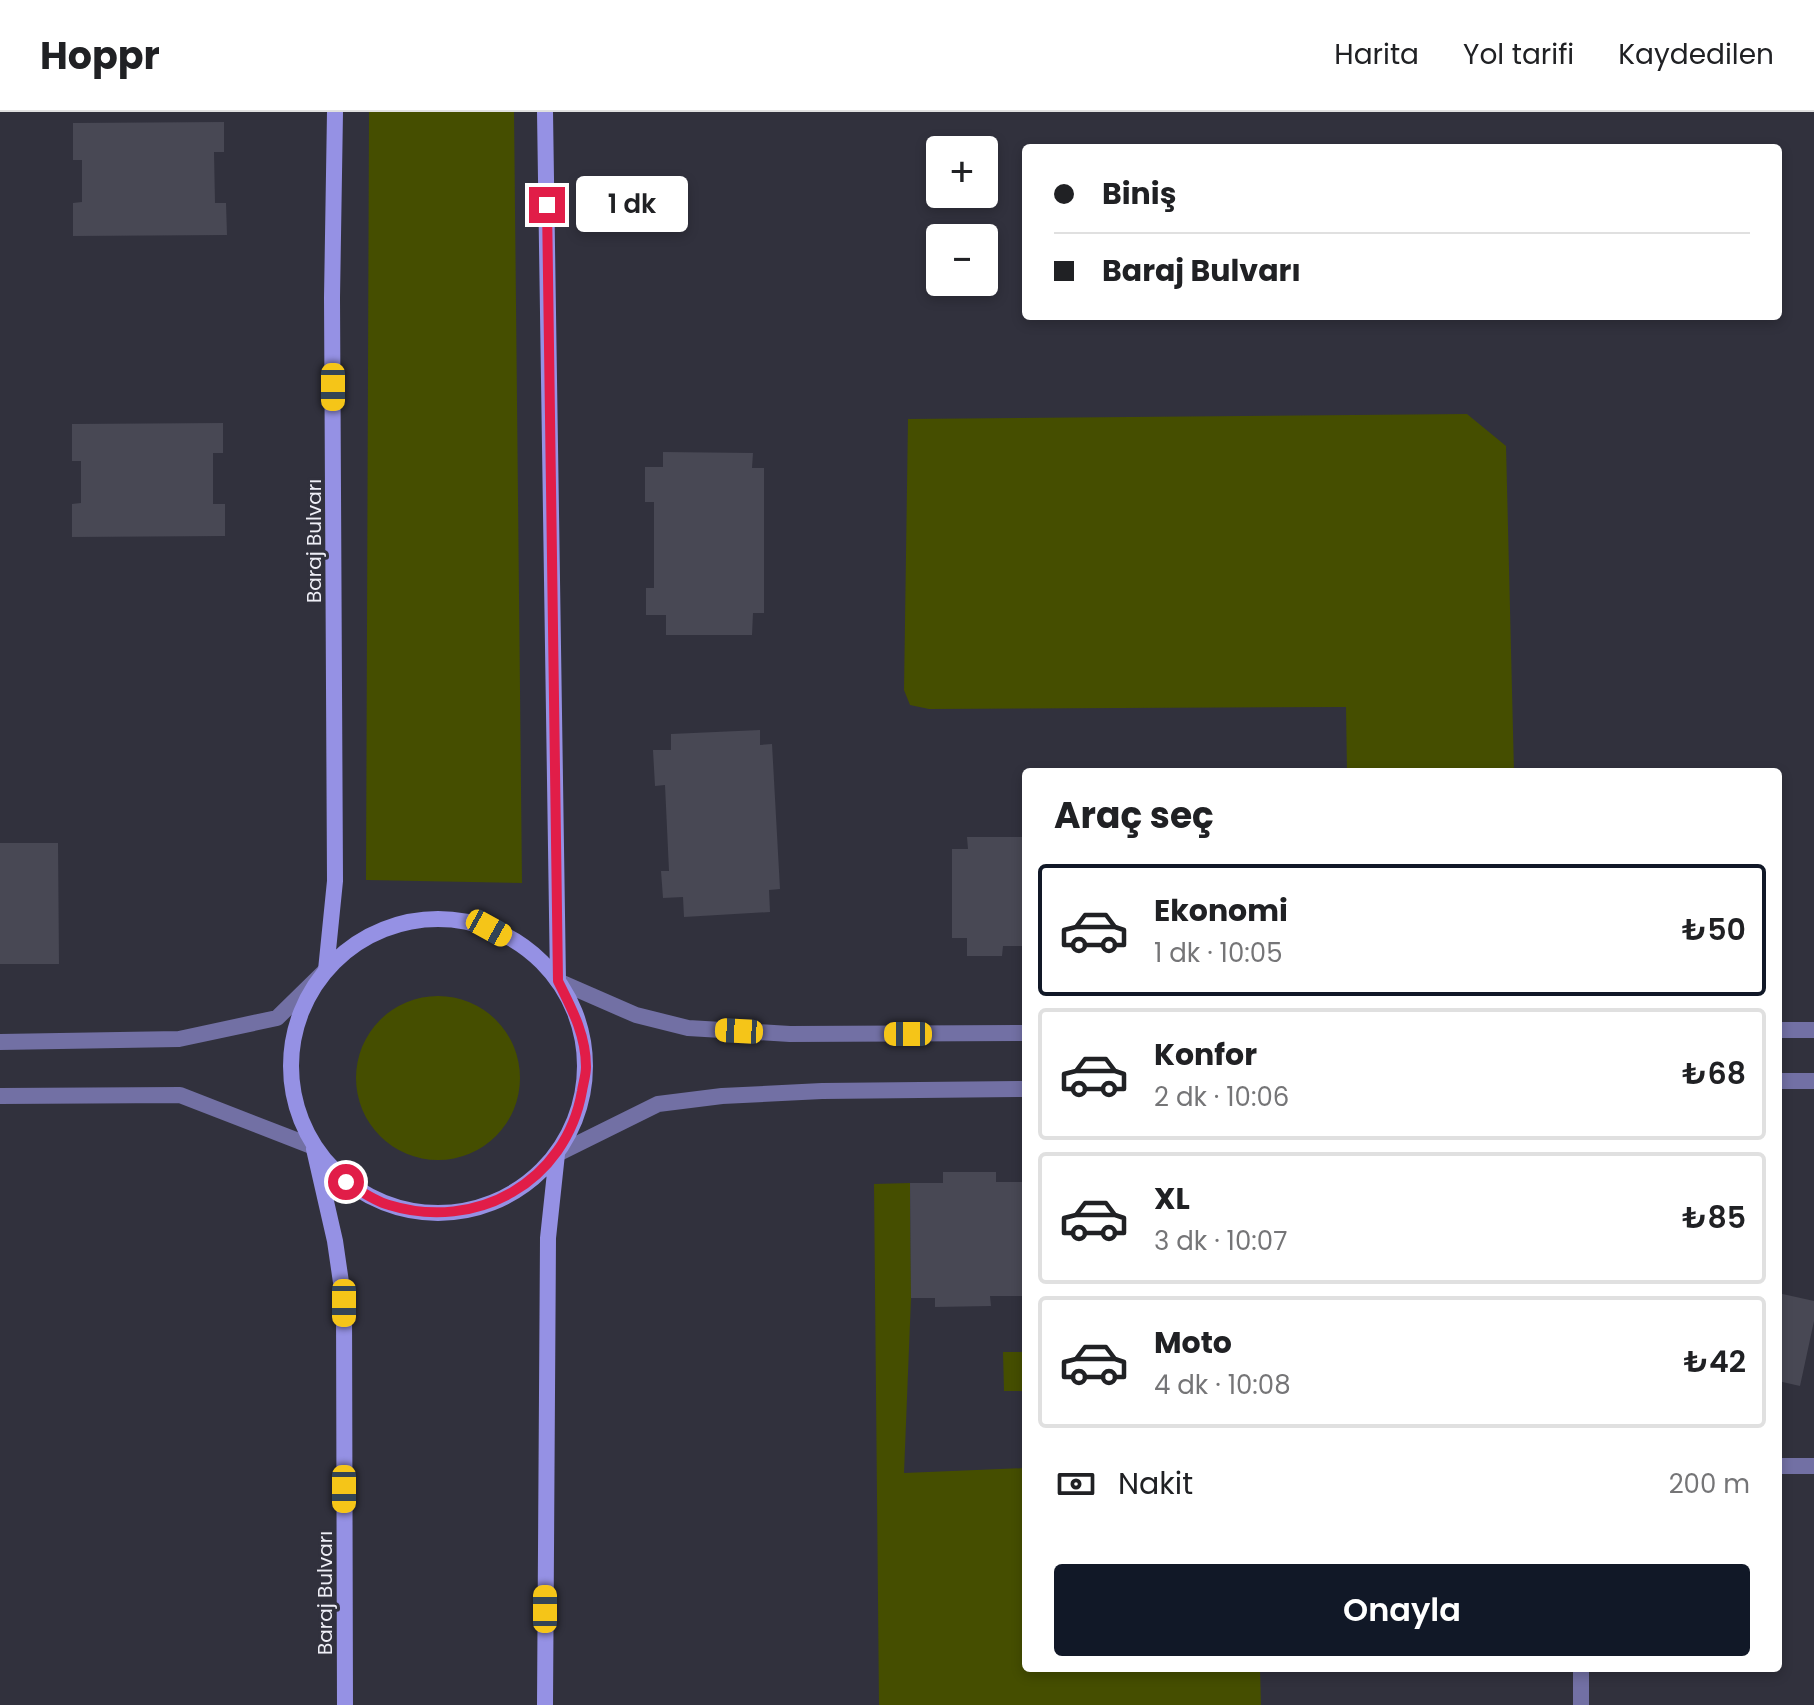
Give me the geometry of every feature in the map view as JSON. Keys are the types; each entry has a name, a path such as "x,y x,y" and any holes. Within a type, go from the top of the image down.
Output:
{"main road":[{"name":"Baraj Bulvarı","path":"326,970 335,881 332,314 335,112"},
{"path":"545,112 558,981"},
{"path":"445,919 489,928 528,950 558,981 579,1023 586,1068 578,1113 557,1154 523,1187 480,1208 434,1214 387,1205 346,1182 314,1147 295,1103 290,1056 301,1010 326,970 360,941 401,924 445,919"},
{"name":"Baraj Bulvarı","path":"314,1147 335,1241 344,1303 345,1705"},
{"path":"545,1705 548,1238 557,1154"}],"street":[{"path":"0,1042 179,1039 277,1018 326,970"},
{"path":"558,981 636,1015 688,1028 790,1034 1022,1033"},
{"path":"1782,1030 1814,1030"},
{"path":"1782,1081 1814,1081"},
{"path":"557,1154 658,1104 722,1096 822,1091 1022,1089"},
{"path":"0,1096 180,1095 314,1147"},
{"path":"1782,1466 1814,1466"},
{"path":"1581,1672 1581,1705"}],"green space":[{"path":"369,112 514,112 522,883 366,880"},
{"path":"1467,414 1506,446 1514,768 1347,768 1346,707 929,709 910,705 904,690 908,419"},
{"path":"438,996 469,1002 496,1020 514,1047 520,1078 514,1109 496,1136 469,1154 438,1160 407,1154 380,1136 362,1109 356,1078 362,1047 380,1020 407,1002"},
{"path":"910,1183 911,1298 904,1473 1022,1468 1022,1672 1260,1672 1261,1705 879,1705 874,1184"},
{"path":"1003,1352 1022,1352 1022,1391 1004,1391"}],"building":[{"path":"224,122 224,152 214,152 215,203 226,203 227,235 73,236 73,203 82,202 82,160 73,160 73,123"},
{"path":"223,423 223,453 213,453 213,504 225,504 225,536 72,537 72,504 81,503 81,461 72,461 72,424"},
{"path":"663,452 753,453 752,468 764,468 764,613 753,613 752,635 666,635 666,615 646,615 646,588 654,588 654,502 645,502 645,467 663,467"},
{"path":"760,730 760,745 772,744 780,889 769,890 770,912 684,917 683,897 663,898 661,871 669,871 665,785 655,786 653,750 671,750 671,734"},
{"path":"967,837 1022,837 1022,946 1003,946 1002,956 967,956 967,938 952,938 952,849 968,849"},
{"path":"0,843 58,843 59,964 0,964"},
{"path":"943,1172 996,1172 996,1182 1022,1182 1022,1296 990,1296 991,1306 935,1307 935,1298 911,1298 910,1183 943,1183"},
{"path":"1782,1294 1814,1301 1814,1321 1800,1386 1782,1382"}],"route":[{"path":"346,1182 387,1205 434,1214 480,1208 523,1187 557,1154 578,1113 586,1068 579,1023 558,981 547,205"}]}
